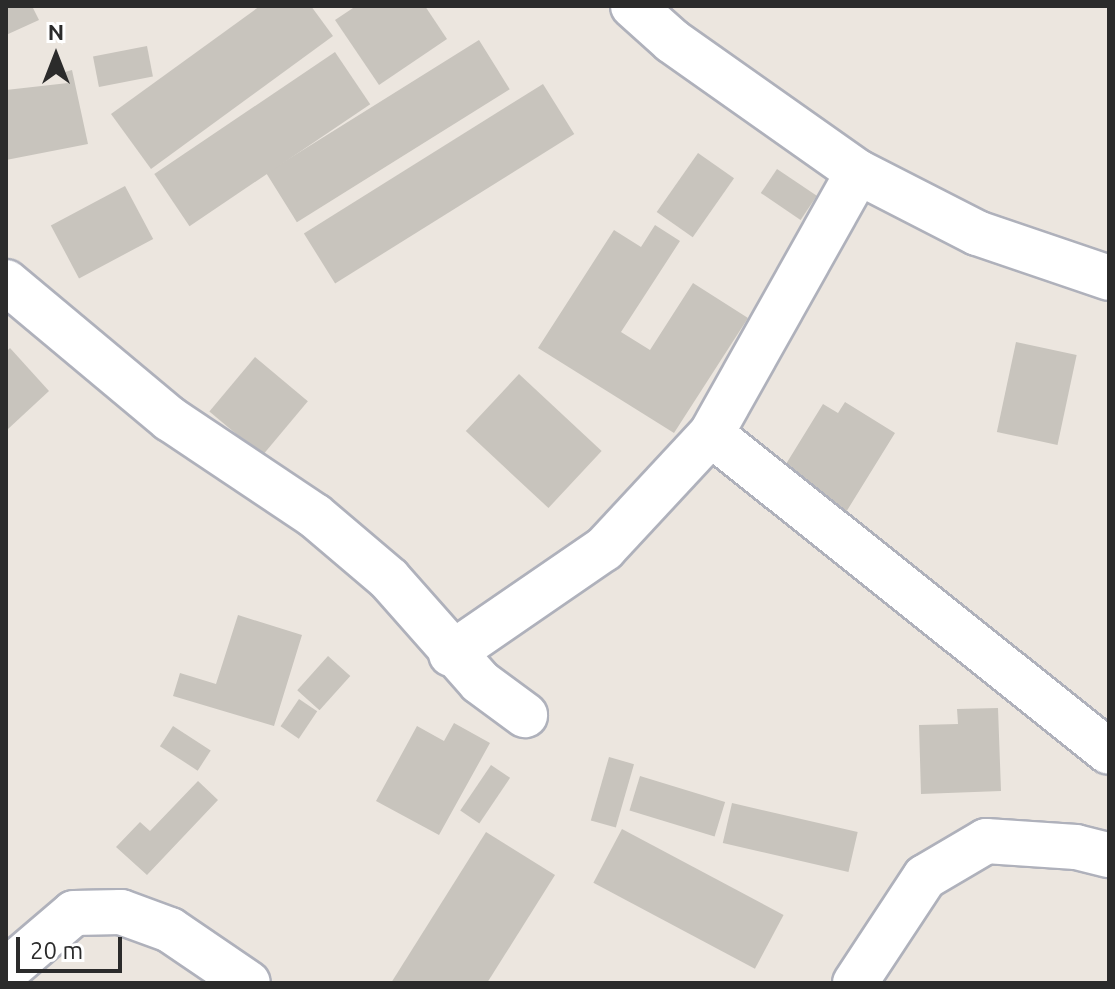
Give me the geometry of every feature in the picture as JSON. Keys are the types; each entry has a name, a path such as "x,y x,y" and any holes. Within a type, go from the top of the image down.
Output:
{"street":[{"path":"633,6 672,41 858,172 977,233 1109,278"},
{"path":"451,654 604,549 711,434 858,172"},
{"path":"6,282 170,419 315,516 379,570 451,654 525,715"},
{"path":"711,434 1109,752"},
{"path":"855,983 925,877 986,841 1076,847 1109,855"},
{"path":"6,971 74,913 121,912 170,930 248,983"}],"building":[{"path":"6,6 32,6 39,20 6,35"},
{"path":"260,6 311,6 333,36 151,169 111,114"},
{"path":"356,6 425,6 447,39 379,85 335,20"},
{"path":"479,40 510,89 297,222 266,173"},
{"path":"147,46 153,76 99,87 93,56"},
{"path":"335,52 370,104 189,226 154,174"},
{"path":"72,70 88,144 6,160 6,90 68,83 65,72"},
{"path":"543,84 574,134 335,283 304,233"},
{"path":"698,153 734,178 693,237 657,212"},
{"path":"777,169 817,196 801,220 761,193"},
{"path":"125,186 153,239 79,278 51,225"},
{"path":"655,225 680,241 621,332 650,350 693,283 748,318 674,433 538,348 614,230 641,247"},
{"path":"1016,342 1077,355 1058,445 997,432"},
{"path":"10,348 49,391 8,429 6,352"},
{"path":"255,357 308,401 262,456 209,411"},
{"path":"519,374 602,451 548,508 466,431"},
{"path":"845,402 895,433 843,517 778,477 823,404 838,413"},
{"path":"238,615 302,635 274,726 173,696 180,673 216,684"},
{"path":"328,656 350,676 320,710 297,690"},
{"path":"299,699 317,711 299,739 281,726"},
{"path":"998,708 1001,791 921,794 919,725 958,724 957,709"},
{"path":"454,723 490,743 439,835 376,801 417,726 444,741"},
{"path":"173,726 211,751 198,771 160,746"},
{"path":"609,757 634,764 616,828 591,820"},
{"path":"491,765 510,778 479,823 460,811"},
{"path":"640,776 725,802 715,836 629,810"},
{"path":"198,781 218,800 147,875 116,847 140,822 150,831"},
{"path":"732,803 858,832 848,872 723,843"},
{"path":"622,829 784,915 755,969 593,883"},
{"path":"486,832 555,875 487,983 391,983"}]}
